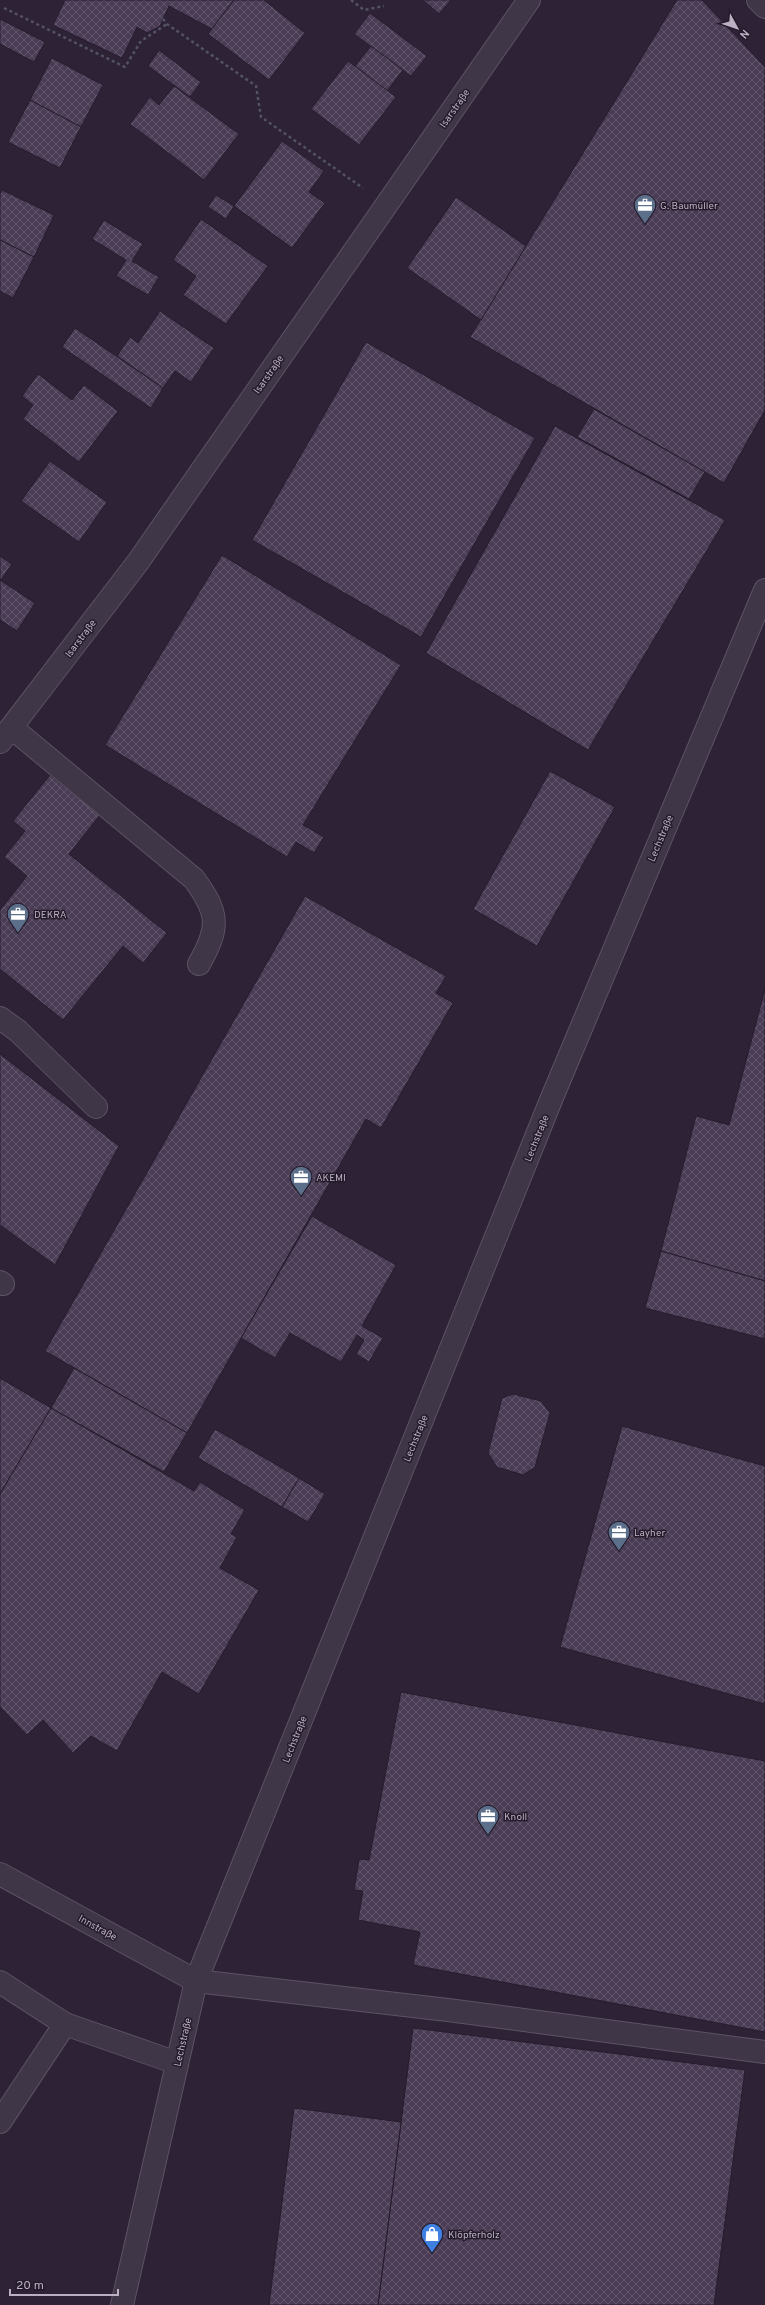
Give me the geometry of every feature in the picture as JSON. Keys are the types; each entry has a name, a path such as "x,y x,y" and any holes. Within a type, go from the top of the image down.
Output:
{"street":[{"name":"Isarstraße","path":"6,735 138,562 529,0"},
{"path":"758,0 765,7"},
{"name":"Lechstraße","path":"122,2305 196,1981 554,1093 765,590"},
{"path":"6,735 194,879 210,901 215,923 211,943 199,964"},
{"path":"0,1018 18,1031 96,1107"},
{"name":"Innstraße","path":"0,1874 196,1981"},
{"path":"196,1981 448,2010 765,2052"},
{"path":"0,1982 64,2024 177,2063"},
{"path":"0,2122 64,2024"}],"path":[{"path":"351,0 364,10 384,6"},
{"path":"4,8 125,67 141,41 167,24"},
{"path":"163,19 167,24 256,86 261,117 386,204"}],"building":[{"path":"65,0 234,0 212,29 169,6 160,26 147,33 137,27 122,58 53,25"},
{"path":"234,0 264,0 305,33 269,80 208,34"},
{"path":"423,0 451,0 439,14"},
{"path":"677,0 702,0 765,67 765,410 724,483 470,337"},
{"path":"370,13 427,56 411,76 354,34"},
{"path":"0,19 45,42 34,62 0,44"},
{"path":"371,46 403,70 387,91 355,66"},
{"path":"159,50 201,82 190,97 148,66"},
{"path":"52,58 103,85 81,127 30,100"},
{"path":"348,61 396,97 359,145 311,109"},
{"path":"174,86 239,134 204,180 130,124 150,97 159,105"},
{"path":"30,100 81,127 60,168 8,142"},
{"path":"282,141 324,171 309,192 325,203 292,248 234,206"},
{"path":"2,190 54,215 34,257 0,240 0,194"},
{"path":"216,195 234,206 226,219 208,207"},
{"path":"456,197 526,246 481,320 407,268"},
{"path":"201,219 268,266 226,324 183,295 196,276 173,260"},
{"path":"104,220 143,244 132,261 159,277 148,295 116,276 126,260 92,239"},
{"path":"0,240 34,257 13,298 0,291"},
{"path":"160,311 214,348 191,382 175,371 163,388 117,356 130,337 138,343"},
{"path":"75,328 163,388 151,408 62,347"},
{"path":"366,342 535,438 421,637 252,540"},
{"path":"38,374 72,400 84,385 118,411 79,462 23,419 33,405 22,396"},
{"path":"594,409 705,472 689,499 577,437"},
{"path":"555,426 725,520 588,750 426,653"},
{"path":"50,461 107,502 79,542 21,501"},
{"path":"222,555 401,665 303,825 324,837 314,853 296,842 287,857 105,745"},
{"path":"0,556 12,564 1,580 0,580"},
{"path":"0,580 35,603 17,631 0,620"},
{"path":"550,771 615,807 537,946 473,909"},
{"path":"50,775 100,815 69,854 167,933 143,963 123,946 63,1020 0,969 0,910 27,876 4,857 25,831 13,821"},
{"path":"305,896 446,976 436,993 453,1003 381,1128 366,1119 187,1433 45,1351"},
{"path":"765,989 765,1281 661,1251 696,1116 729,1125"},
{"path":"0,1054 119,1146 55,1265 0,1225"},
{"path":"312,1216 396,1265 362,1326 383,1338 369,1362 356,1354 364,1340 357,1335 341,1362 290,1333 275,1358 241,1338"},
{"path":"661,1251 765,1281 765,1339 645,1308"},
{"path":"74,1368 187,1433 164,1472 51,1408"},
{"path":"0,1378 51,1408 0,1494"},
{"path":"513,1394 541,1401 550,1413 535,1467 523,1475 497,1467 488,1453 502,1398"},
{"path":"51,1408 194,1491 200,1482 245,1510 231,1534 237,1537 220,1568 259,1590 199,1694 162,1672 117,1751 91,1736 73,1753 43,1720 27,1735 0,1707 0,1494"},
{"path":"622,1426 765,1466 765,1704 560,1647"},
{"path":"215,1429 299,1478 282,1507 198,1458"},
{"path":"299,1478 325,1494 308,1522 282,1507"},
{"path":"401,1692 765,1761 765,2032 413,1965 420,1932 358,1920 363,1891 354,1890 359,1859 369,1860"},
{"path":"413,2028 745,2070 714,2305 378,2305"},
{"path":"294,2108 401,2122 378,2305 269,2305"}],"place":[{"name":"G. Baumüller","path":"645,224"},
{"name":"DEKRA","path":"18,934"},
{"name":"AKEMI","path":"301,1196"},
{"name":"Layher","path":"619,1552"},
{"name":"Knoll","path":"488,1836"},
{"name":"Klöpferholz","path":"432,2254"}]}
